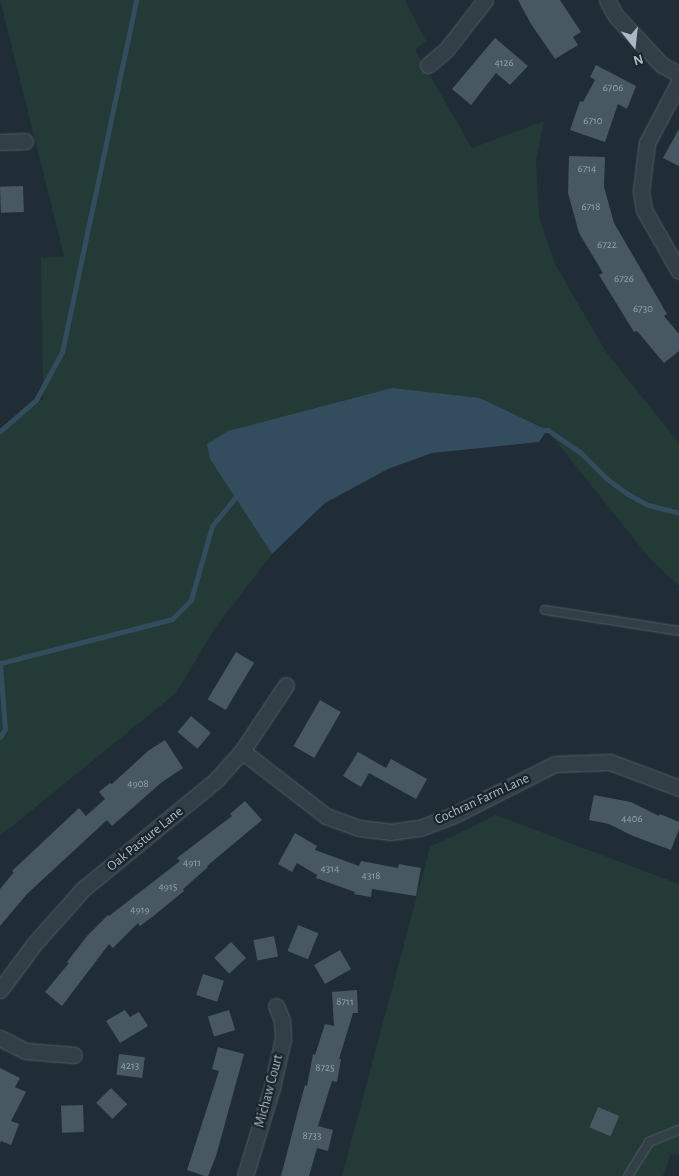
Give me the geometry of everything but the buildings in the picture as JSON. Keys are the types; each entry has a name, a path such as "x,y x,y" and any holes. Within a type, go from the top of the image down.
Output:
{"street":[{"path":"428,65 446,50 485,0"},
{"path":"607,0 616,16 662,65 679,74"},
{"path":"679,82 647,144 642,191 644,210 679,271"},
{"path":"0,142 25,141"},
{"name":"Oak Pasture Lane","path":"0,990 34,944 83,889 216,780 242,751 286,685"},
{"name":"Cochran Farm Lane","path":"242,751 326,816 359,828 390,832 420,828 452,816 555,764 610,762 679,788"},
{"name":"Michaw Court","path":"245,1176 272,1088 283,1038 282,1020 276,1006"},
{"path":"0,1038 26,1051 74,1054"}],"lane":[{"path":"545,610 679,631"},
{"path":"628,1176 649,1142 679,1130"}],"green space":[{"path":"0,0 405,0 426,41 415,50 472,148 544,121 536,160 539,216 555,264 606,352 679,443 679,586 651,560 547,430 480,398 210,459 272,554 215,628 176,693 0,836 0,430 43,399 41,258 64,256"},
{"path":"496,815 679,884 679,1155 671,1154 663,1176 342,1176 430,847"}],"water":[{"path":"392,388 480,398 547,430 539,442 432,453 388,469 325,503 272,554 210,459 207,444 228,431"}],"waterway":[{"path":"0,431 36,400 62,352 136,0"},
{"path":"542,430 548,430 580,452 607,479 626,493 648,505 679,513"},
{"path":"1,663 172,619 191,600 212,526 238,494"},
{"path":"0,663 5,729 0,737"}]}
